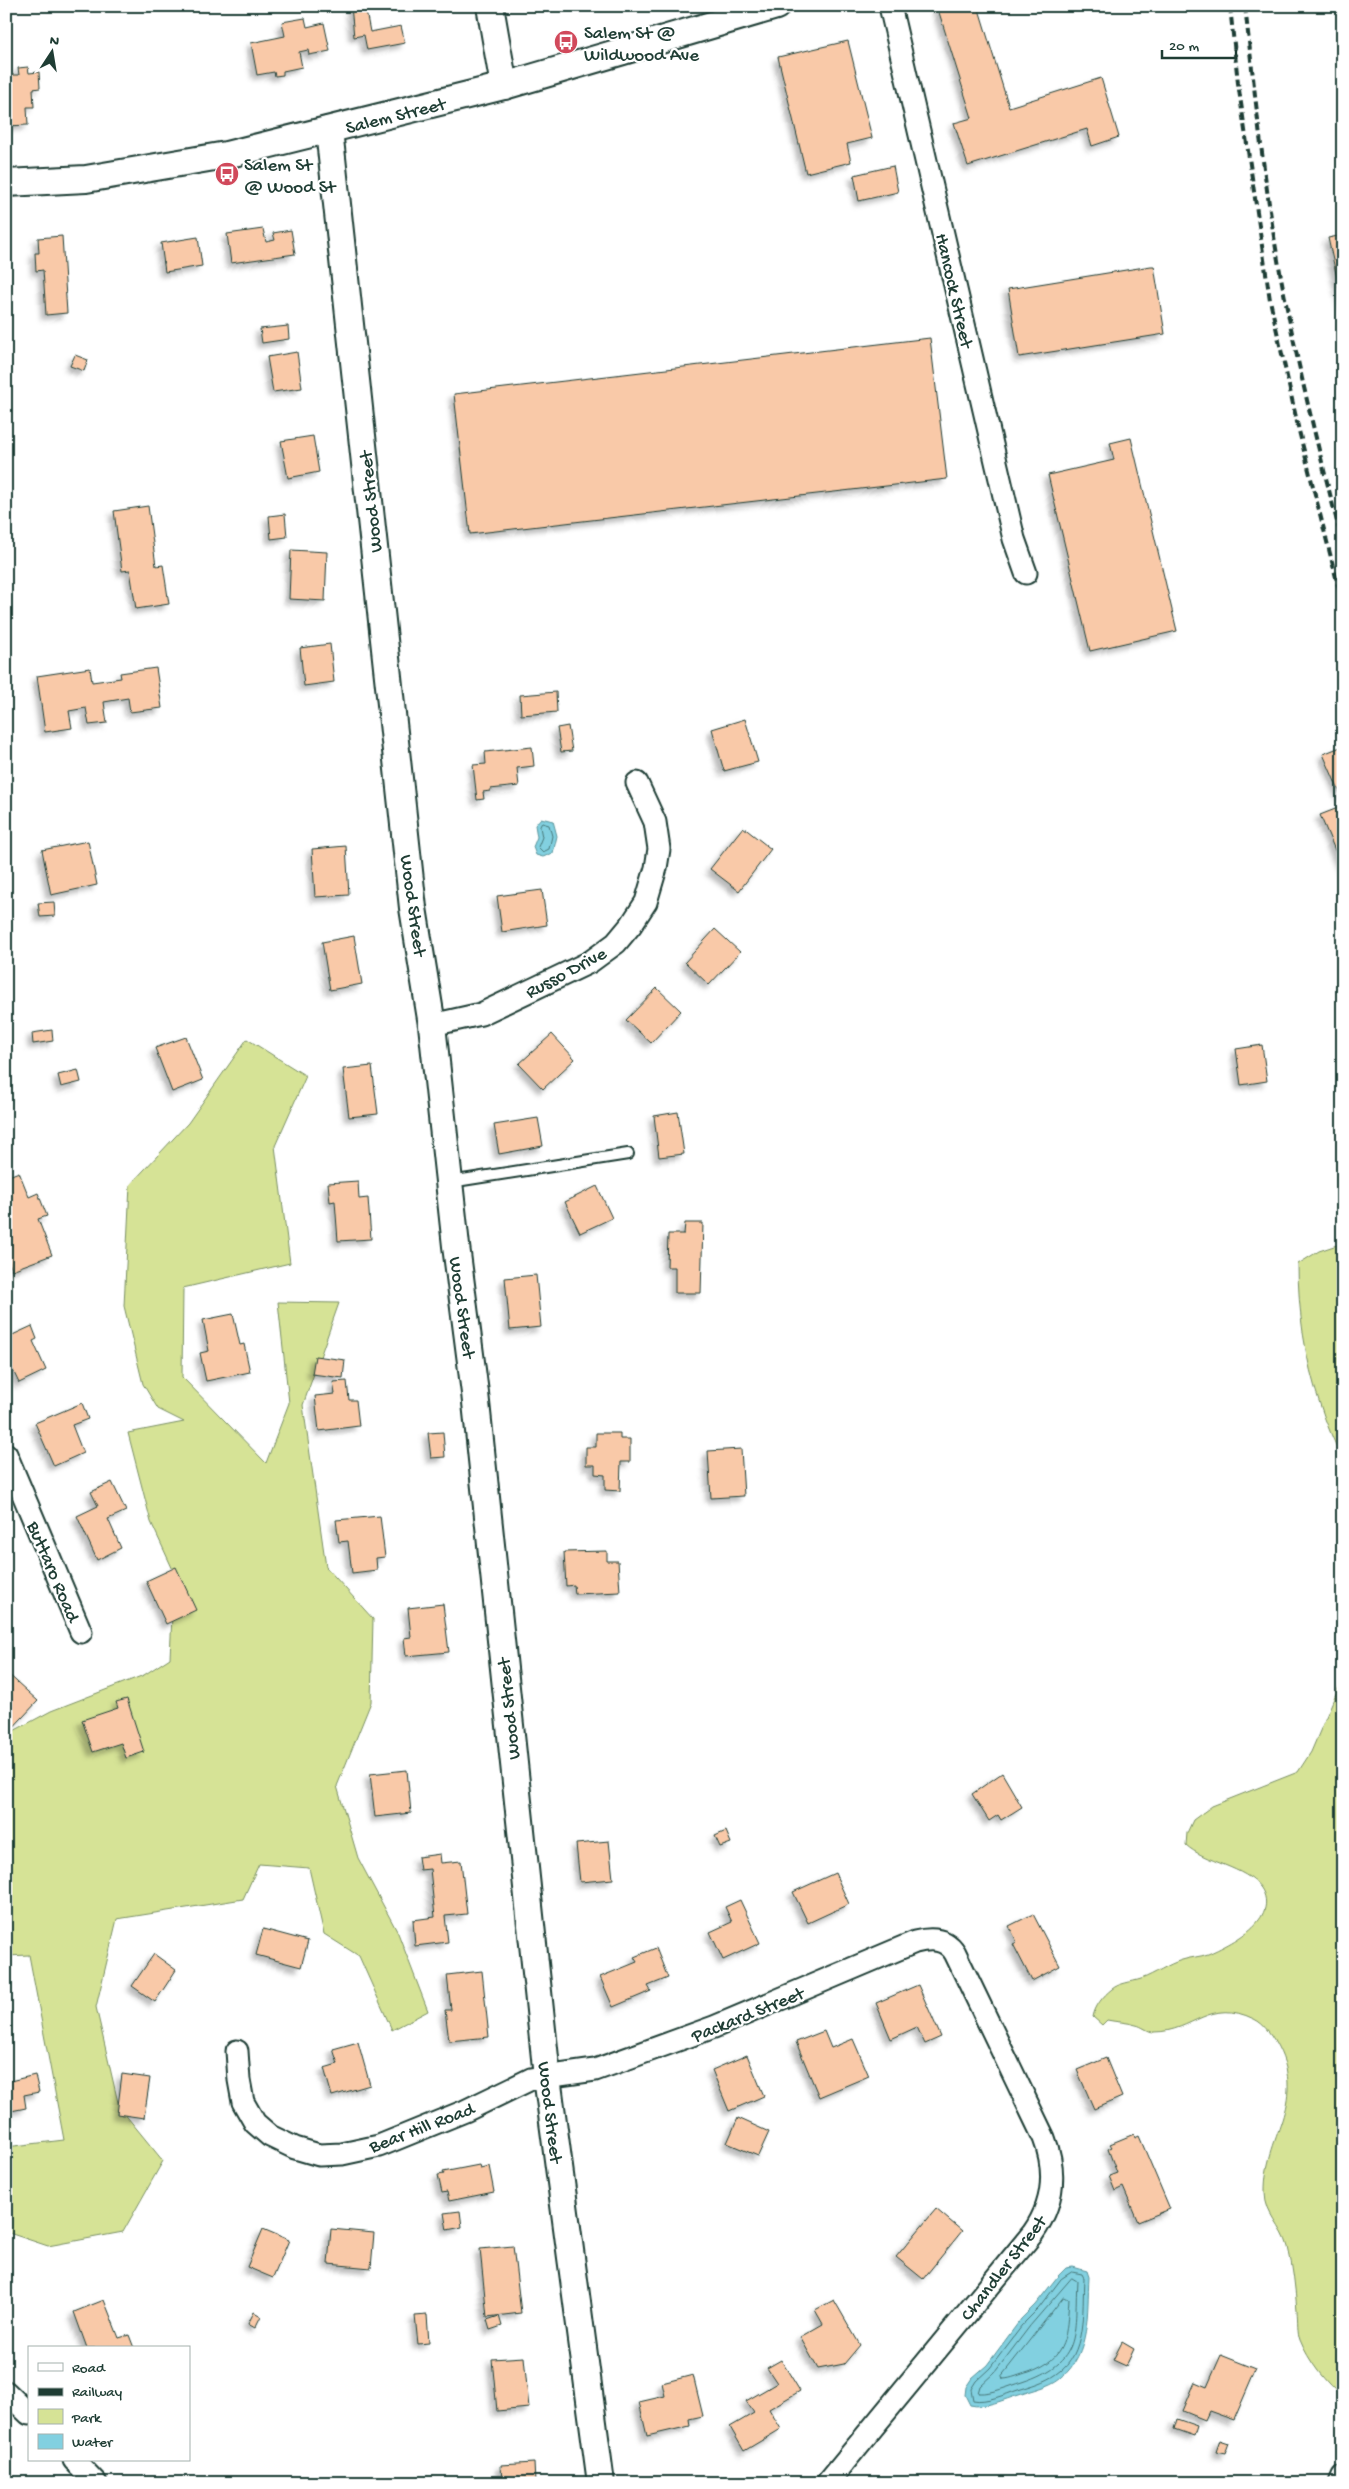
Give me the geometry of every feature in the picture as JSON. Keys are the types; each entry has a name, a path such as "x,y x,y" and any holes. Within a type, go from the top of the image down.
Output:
{"street":[{"path":"490,6 504,86"},
{"name":"Salem Street","path":"6,183 86,179 226,155 504,86 776,6"},
{"name":"Hancock Street","path":"890,6 1012,530 1026,574"},
{"name":"Wood Street","path":"329,130 413,908 432,1025 475,1392 547,2077 601,2483"},
{"name":"Russo Drive","path":"432,1025 481,1014 590,962 616,943 646,902 656,868 658,849 655,822 637,783"},
{"name":"Buttaro Road","path":"6,1454 81,1632"},
{"name":"Packard Street","path":"547,2077 595,2070 714,2028 915,1942 934,1939 943,1942"},
{"name":"Chandler Street","path":"827,2483 1033,2233 1041,2222 1051,2195 1052,2166 1044,2138 955,1953 943,1942"},
{"name":"Bear Hill Road","path":"237,2051 242,2096 255,2123 270,2136 283,2143 319,2155 342,2154 379,2146 465,2111 530,2079 547,2077"},
{"path":"6,2392 28,2413"},
{"path":"76,2462 96,2483"},
{"path":"1340,2483 1343,2476"}],"lane":[{"path":"449,1182 628,1154"}],"green space":[{"path":"247,1039 306,1076 275,1146 290,1263 183,1288 182,1377 266,1463 289,1403 278,1302 339,1303 303,1405 326,1567 373,1619 371,1702 337,1786 358,1858 398,1933 428,2011 392,2030 359,1956 324,1934 309,1868 259,1864 243,1899 117,1919 96,2007 119,2107 163,2161 123,2232 48,2246 6,2232 6,2147 64,2140 29,1955 6,1956 6,1735 51,1711 144,1675 170,1658 174,1572 151,1522 128,1433 184,1422 158,1409 143,1384 124,1306 130,1185 188,1123"},
{"path":"1343,1243 1343,1461 1325,1419 1306,1353 1299,1300 1298,1264 1319,1251"},
{"path":"1343,1677 1343,2397 1318,2371 1300,2340 1294,2278 1288,2247 1266,2200 1266,2172 1282,2120 1288,2086 1286,2067 1271,2035 1262,2024 1238,2013 1213,2013 1168,2031 1154,2032 1133,2024 1107,2020 1102,2025 1093,2017 1100,2002 1115,1987 1146,1977 1185,1959 1218,1950 1251,1929 1259,1920 1264,1910 1265,1899 1261,1888 1245,1875 1194,1851 1186,1845 1187,1833 1193,1820 1212,1806 1298,1772 1311,1752"}],"water":[{"path":"541,818 553,821 557,836 553,853 543,857 536,855 533,847 537,837 535,825"},
{"path":"1073,2267 1087,2271 1089,2277 1086,2331 1078,2357 1071,2368 1057,2381 1046,2386 988,2405 970,2405 965,2395 966,2387 972,2378 987,2365 1021,2319 1058,2276 1066,2268"}],"building":[{"path":"351,6 365,6 370,32 401,26 405,43 367,50 364,35 354,37"},
{"path":"937,6 978,6 1009,107 1101,78 1119,137 1092,146 1087,129 968,166 954,123 972,118"},
{"path":"305,18 307,27 324,23 330,51 309,55 308,50 299,52 302,67 283,71 283,75 275,76 274,72 257,75 251,43 285,36 282,22"},
{"path":"848,41 872,138 847,144 851,162 806,173 778,57"},
{"path":"28,67 29,73 39,72 40,88 33,89 34,107 27,107 28,125 6,126 6,75 19,75 18,68"},
{"path":"893,166 898,192 859,201 854,175"},
{"path":"263,229 266,242 275,240 273,233 291,230 295,254 231,263 227,234"},
{"path":"1343,235 1343,305 1328,238"},
{"path":"62,236 67,313 46,315 43,270 36,271 35,253 39,253 38,238"},
{"path":"198,237 202,266 165,272 161,243"},
{"path":"1154,266 1165,334 1019,357 1008,289"},
{"path":"288,326 289,339 262,343 260,329"},
{"path":"930,338 947,479 470,534 454,394"},
{"path":"297,352 302,388 273,392 267,357"},
{"path":"75,355 88,360 84,371 70,366"},
{"path":"313,436 319,472 288,478 281,441"},
{"path":"1131,438 1177,631 1090,651 1048,475 1114,460 1110,443"},
{"path":"148,506 156,566 163,565 169,604 136,609 130,570 122,571 114,511"},
{"path":"285,514 287,537 271,539 269,516"},
{"path":"291,550 327,552 325,601 289,599"},
{"path":"330,644 334,682 304,686 300,648"},
{"path":"90,668 92,682 121,678 120,673 156,668 162,708 130,712 128,698 104,702 107,723 89,725 86,708 69,711 72,728 45,732 37,676"},
{"path":"556,692 557,712 521,715 520,695"},
{"path":"745,719 758,762 724,771 712,729"},
{"path":"568,726 572,751 561,752 557,728"},
{"path":"1343,746 1343,800 1323,754"},
{"path":"532,747 534,766 517,768 519,786 490,789 490,791 483,792 484,799 477,800 473,765 486,764 485,752"},
{"path":"1343,806 1343,869 1320,815"},
{"path":"743,827 771,849 739,891 710,869"},
{"path":"88,841 97,885 51,895 42,850"},
{"path":"346,846 349,895 315,897 312,849"},
{"path":"542,890 547,925 502,932 497,896"},
{"path":"54,902 55,916 40,917 38,903"},
{"path":"715,929 740,952 709,985 685,962"},
{"path":"354,936 362,984 330,990 322,942"},
{"path":"657,988 681,1011 651,1043 626,1020"},
{"path":"52,1030 53,1041 33,1044 32,1033"},
{"path":"552,1034 575,1059 543,1089 519,1064"},
{"path":"186,1037 203,1080 172,1092 155,1048"},
{"path":"1262,1045 1267,1081 1241,1085 1236,1049"},
{"path":"372,1066 378,1114 349,1117 343,1069"},
{"path":"78,1070 81,1082 61,1087 58,1075"},
{"path":"678,1112 684,1154 659,1157 654,1116"},
{"path":"538,1118 543,1146 499,1154 494,1125"},
{"path":"19,1172 29,1197 38,1193 47,1216 38,1219 52,1255 12,1270 6,1254 6,1177"},
{"path":"358,1181 359,1199 368,1198 371,1239 338,1241 335,1201 330,1202 328,1183"},
{"path":"597,1186 612,1218 580,1233 565,1202"},
{"path":"685,1223 703,1223 701,1293 675,1293 675,1267 667,1267 668,1234 684,1234"},
{"path":"536,1275 541,1327 510,1330 505,1278"},
{"path":"233,1314 240,1345 244,1344 250,1372 206,1381 200,1353 209,1351 203,1320"},
{"path":"32,1326 37,1339 33,1341 46,1370 19,1383 6,1356 6,1338"},
{"path":"315,1356 345,1360 343,1378 312,1374"},
{"path":"347,1381 349,1400 356,1400 359,1426 319,1431 315,1396 335,1394 333,1382"},
{"path":"82,1403 88,1419 72,1425 83,1453 54,1466 35,1423"},
{"path":"443,1432 445,1457 431,1458 428,1433"},
{"path":"596,1433 620,1433 620,1439 630,1439 630,1462 621,1462 620,1491 605,1490 605,1475 595,1474 595,1465 586,1465 586,1447 596,1447"},
{"path":"741,1449 744,1496 711,1498 708,1451"},
{"path":"112,1482 126,1511 108,1519 121,1548 97,1560 77,1516 98,1506 91,1492"},
{"path":"380,1516 385,1557 376,1558 377,1570 352,1573 348,1541 339,1542 336,1520"},
{"path":"607,1551 607,1561 618,1561 620,1592 575,1594 574,1585 566,1586 564,1552"},
{"path":"176,1567 196,1610 166,1624 146,1581"},
{"path":"443,1604 449,1652 406,1656 404,1638 411,1637 408,1608"},
{"path":"6,1672 38,1701 6,1735 7,1714"},
{"path":"127,1699 144,1752 126,1758 121,1743 93,1752 82,1720 118,1708 116,1702"},
{"path":"407,1770 411,1813 375,1817 370,1774"},
{"path":"1002,1773 1022,1807 1001,1820 998,1815 989,1821 972,1794"},
{"path":"726,1831 731,1843 720,1847 715,1836"},
{"path":"609,1841 613,1879 580,1882 576,1844"},
{"path":"440,1854 441,1863 461,1861 467,1914 445,1916 448,1942 415,1946 413,1920 435,1917 430,1869 420,1870 418,1857"},
{"path":"835,1873 849,1904 808,1923 793,1892"},
{"path":"740,1900 760,1943 723,1960 710,1932 732,1922 725,1907"},
{"path":"1033,1914 1060,1966 1032,1981 1013,1944 1017,1942 1009,1926"},
{"path":"263,1929 308,1941 301,1967 256,1955"},
{"path":"656,1948 668,1978 648,1986 651,1991 613,2007 600,1977 637,1962 634,1957"},
{"path":"154,1954 176,1970 155,2002 132,1986"},
{"path":"482,1971 489,2037 449,2041 445,2010 451,2010 447,1975"},
{"path":"918,1985 941,2037 925,2044 917,2027 891,2039 876,2003"},
{"path":"824,2031 831,2048 853,2039 869,2076 819,2097 796,2042"},
{"path":"358,2042 370,2085 332,2096 324,2068 338,2064 333,2049"},
{"path":"747,2055 764,2096 729,2111 712,2070"},
{"path":"1106,2058 1122,2097 1094,2109 1077,2070"},
{"path":"122,2074 150,2078 144,2118 117,2114"},
{"path":"35,2075 39,2092 24,2095 26,2108 6,2112 6,2082"},
{"path":"738,2118 769,2132 758,2156 727,2143"},
{"path":"1134,2134 1135,2138 1139,2136 1170,2209 1138,2222 1123,2187 1115,2191 1109,2176 1117,2173 1108,2149 1112,2147 1110,2144"},
{"path":"479,2165 480,2168 489,2166 494,2192 449,2201 447,2192 442,2193 438,2175 444,2174 443,2172"},
{"path":"936,2209 962,2231 923,2279 896,2257"},
{"path":"460,2211 462,2227 447,2230 444,2213"},
{"path":"263,2229 289,2240 273,2278 247,2267"},
{"path":"331,2229 374,2233 371,2268 328,2264"},
{"path":"513,2246 521,2313 487,2317 480,2249"},
{"path":"104,2300 119,2338 129,2335 133,2346 86,2346 74,2312"},
{"path":"834,2300 860,2345 844,2364 818,2369 800,2337 823,2324 815,2310"},
{"path":"254,2312 261,2316 255,2328 248,2324"},
{"path":"427,2315 429,2343 418,2344 415,2316"},
{"path":"499,2316 502,2326 490,2330 487,2320"},
{"path":"1122,2342 1134,2349 1126,2366 1113,2360"},
{"path":"1221,2355 1256,2369 1234,2420 1209,2411 1205,2420 1183,2411 1195,2382 1207,2387"},
{"path":"524,2357 529,2408 497,2411 492,2359"},
{"path":"781,2360 800,2391 769,2409 781,2429 744,2451 730,2427 754,2413 746,2401 777,2383 767,2368"},
{"path":"693,2375 703,2416 689,2419 690,2426 647,2436 639,2402 665,2396 662,2383"},
{"path":"1177,2419 1197,2426 1194,2436 1174,2429"},
{"path":"1220,2440 1229,2443 1225,2454 1216,2452"},
{"path":"534,2463 535,2483 502,2483 501,2465"}],"railway":[{"path":"1230,6 1238,83 1270,300 1299,431 1343,605"},
{"path":"1245,6 1262,153 1278,262 1305,391 1343,545"}],"place":[{"name":"Salem St @ Wildwood Ave","path":"566,42"},
{"name":"Salem St @ Wood St","path":"227,174"}]}
